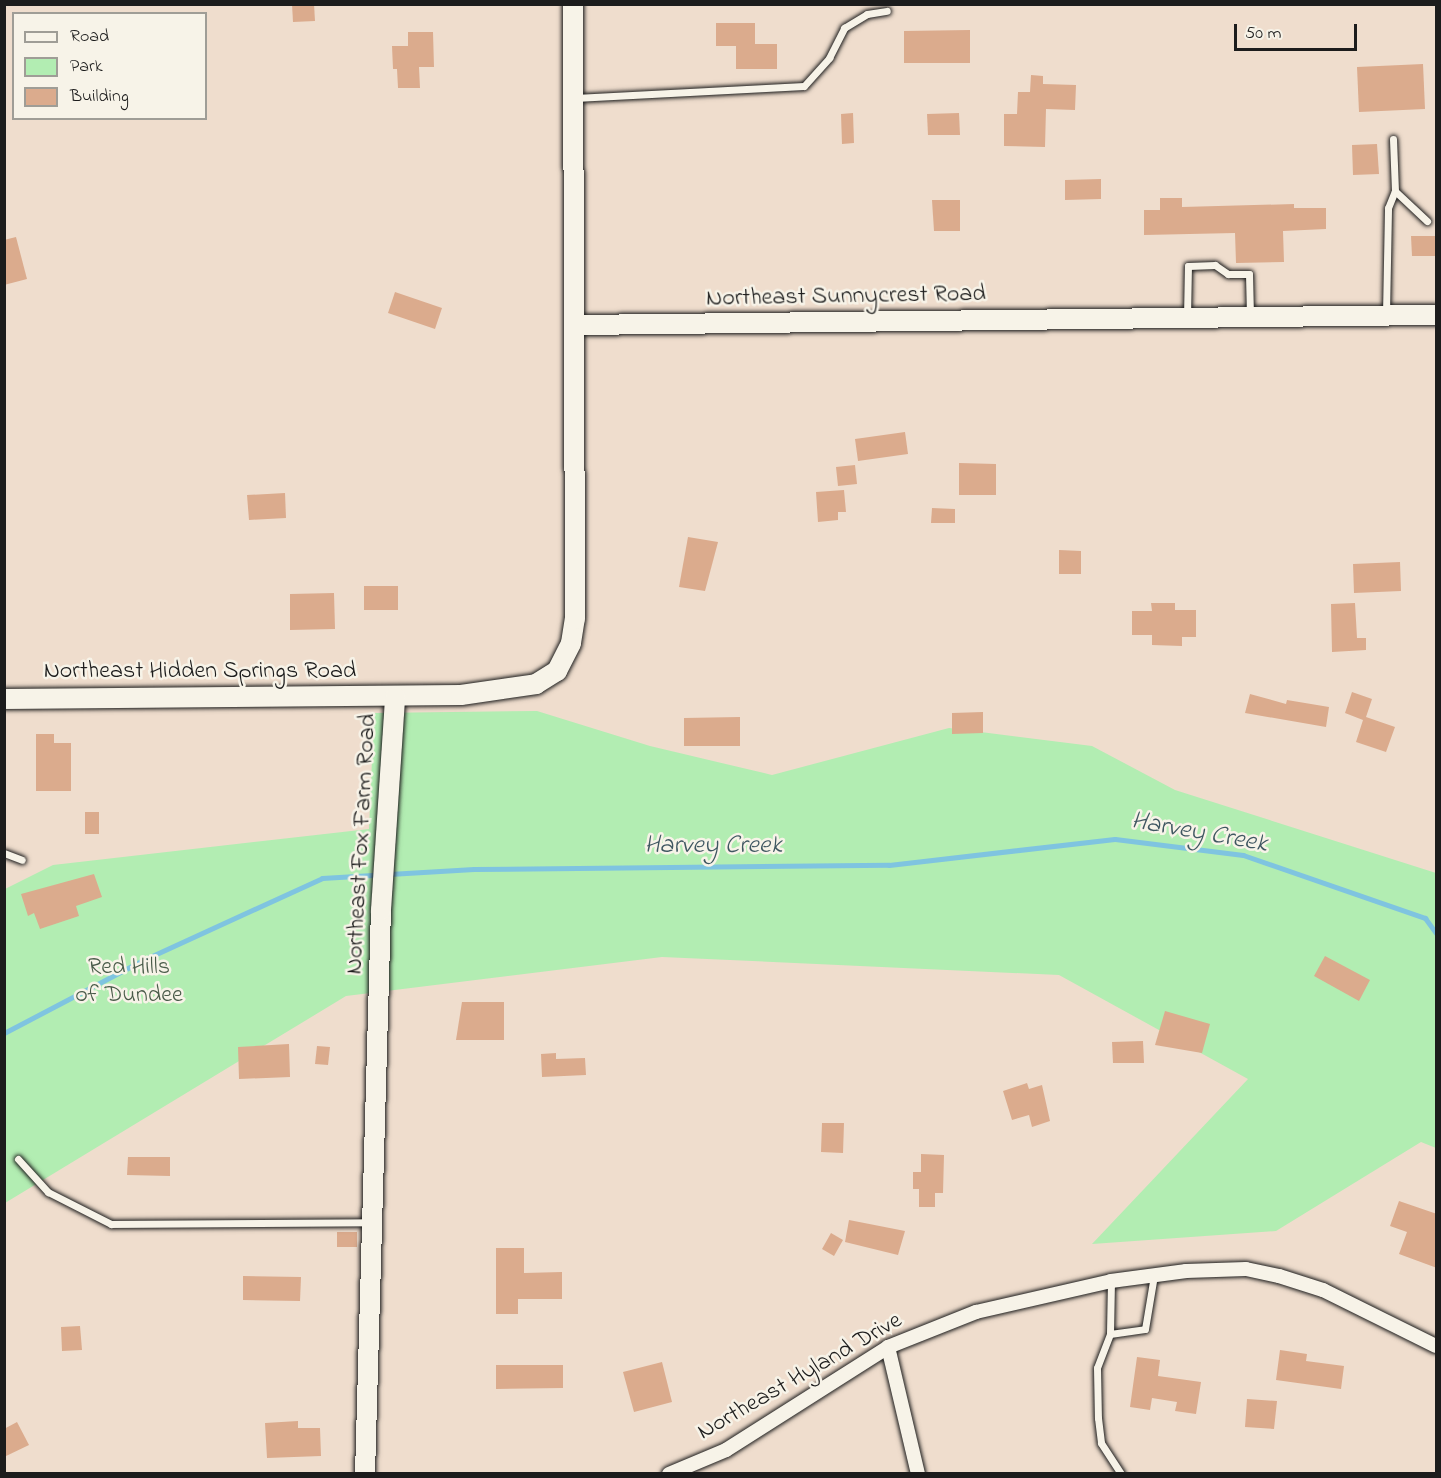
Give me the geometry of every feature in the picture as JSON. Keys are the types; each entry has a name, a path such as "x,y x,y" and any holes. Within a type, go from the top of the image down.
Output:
{"street":[{"path":"573,4 572,98 577,325"},
{"name":"Northeast Sunnycrest Road","path":"577,325 1437,315"},
{"name":"Northeast Fox Farm Road","path":"365,1473 381,910 395,697 509,691 536,684 566,658 576,619 577,325"},
{"name":"Northeast Hidden Springs Road","path":"4,699 395,697"},
{"name":"Northeast Hyland Drive","path":"669,1473 736,1444 888,1347 996,1306 1111,1281 1154,1275 1246,1269 1279,1276 1323,1290 1437,1346"},
{"path":"888,1347 918,1473"}],"lane":[{"path":"572,98 804,86 829,57 844,28 867,14 887,11"},
{"path":"1386,316 1388,208 1395,191 1393,139"},
{"path":"1395,191 1428,221"},
{"path":"1187,319 1188,266 1215,265 1228,274 1249,274 1250,318"},
{"path":"4,853 22,860"},
{"path":"18,1159 48,1192 111,1224 372,1222"},
{"path":"1110,1334 1145,1329 1154,1275"},
{"path":"1111,1281 1110,1334 1097,1368 1098,1418 1101,1443 1121,1473"}],"green space":[{"name":"Red Hills of Dundee","path":"537,711 650,746 772,775 949,728 1092,746 1175,790 1436,873 1436,1148 1421,1142 1276,1231 1092,1244 1248,1079 1059,975 662,957 346,996 5,1203 5,889 53,865 369,829 374,713"}],"building":[{"path":"292,4 314,4 315,21 293,22"},
{"path":"716,23 755,23 755,44 777,44 777,69 736,69 736,46 716,46"},
{"path":"970,30 970,63 904,63 904,31"},
{"path":"408,32 433,32 434,67 419,67 420,88 398,88 397,69 393,69 392,46 408,46"},
{"path":"1423,64 1425,109 1359,112 1357,67"},
{"path":"1031,75 1043,76 1043,84 1076,85 1075,110 1046,109 1045,147 1004,146 1004,114 1017,114 1018,92 1030,92"},
{"path":"853,113 854,143 842,144 841,114"},
{"path":"959,113 960,135 928,135 927,114"},
{"path":"1377,144 1379,174 1353,175 1352,145"},
{"path":"1101,179 1101,199 1065,200 1065,180"},
{"path":"1160,198 1182,198 1182,207 1294,204 1294,208 1326,208 1326,229 1283,231 1284,262 1236,263 1235,233 1144,235 1144,210 1160,210"},
{"path":"932,200 960,200 960,231 934,231"},
{"path":"1411,236 1437,236 1437,256 1412,256"},
{"path":"16,237 27,279 4,285 4,240"},
{"path":"395,292 442,308 435,329 388,313"},
{"path":"905,432 908,454 858,461 855,439"},
{"path":"959,463 996,464 996,495 959,495"},
{"path":"855,465 857,484 838,486 836,467"},
{"path":"844,490 846,512 838,512 838,520 818,522 816,492"},
{"path":"285,493 286,518 249,520 247,495"},
{"path":"932,508 955,509 955,523 931,523"},
{"path":"688,537 718,542 705,591 679,587"},
{"path":"1059,550 1081,551 1081,574 1059,574"},
{"path":"1400,562 1401,591 1354,593 1353,564"},
{"path":"364,586 398,586 398,610 364,610"},
{"path":"334,593 335,629 290,630 290,594"},
{"path":"1151,603 1175,603 1175,610 1196,610 1196,637 1182,637 1182,646 1152,645 1152,635 1132,635 1132,611 1152,611"},
{"path":"1355,603 1357,638 1366,638 1366,650 1332,652 1331,604"},
{"path":"1352,692 1372,699 1366,717 1395,727 1386,752 1356,742 1363,720 1345,713"},
{"path":"1250,694 1286,704 1287,700 1329,707 1326,727 1245,713"},
{"path":"983,712 983,733 952,734 952,713"},
{"path":"740,717 740,746 684,746 684,718"},
{"path":"36,734 54,734 54,743 71,743 71,791 36,791"},
{"path":"85,812 99,812 99,834 85,834"},
{"path":"94,874 102,897 76,906 79,916 40,929 34,913 28,916 21,894"},
{"path":"1325,956 1370,980 1359,1001 1314,976"},
{"path":"462,1002 504,1002 504,1040 456,1040"},
{"path":"1165,1011 1210,1024 1202,1053 1155,1045"},
{"path":"1143,1041 1144,1063 1113,1063 1112,1042"},
{"path":"289,1044 290,1077 239,1079 238,1047"},
{"path":"317,1046 330,1047 328,1065 315,1064"},
{"path":"556,1053 556,1059 585,1058 586,1075 542,1077 541,1054"},
{"path":"1027,1083 1029,1089 1042,1085 1050,1121 1032,1127 1029,1115 1012,1120 1003,1091"},
{"path":"822,1123 844,1123 843,1153 821,1152"},
{"path":"921,1154 944,1155 943,1193 935,1193 935,1207 919,1207 919,1189 913,1189 913,1172 921,1172"},
{"path":"128,1157 170,1157 170,1176 127,1175"},
{"path":"1399,1201 1437,1214 1437,1268 1399,1254 1407,1232 1390,1226"},
{"path":"849,1220 905,1231 898,1255 845,1242"},
{"path":"337,1232 357,1232 357,1247 337,1247"},
{"path":"831,1233 843,1240 834,1256 822,1249"},
{"path":"496,1248 524,1248 524,1273 562,1272 562,1299 518,1299 518,1314 496,1314"},
{"path":"243,1276 301,1277 300,1301 243,1300"},
{"path":"80,1326 82,1350 62,1351 61,1327"},
{"path":"1280,1350 1307,1354 1306,1361 1344,1366 1341,1389 1276,1380"},
{"path":"1137,1357 1160,1360 1158,1376 1201,1382 1196,1414 1175,1411 1177,1402 1152,1398 1150,1410 1130,1407"},
{"path":"662,1362 672,1402 634,1412 623,1372"},
{"path":"496,1365 563,1365 563,1388 496,1389"},
{"path":"1247,1399 1277,1401 1274,1429 1245,1427"},
{"path":"298,1421 298,1428 320,1428 321,1456 267,1458 265,1423"},
{"path":"17,1422 29,1445 4,1457 4,1429"}],"waterway":[{"name":"Harvey Creek","path":"4,1033 141,961 322,878 474,869 889,865 1115,839 1243,855 1425,918 1436,933"}]}
